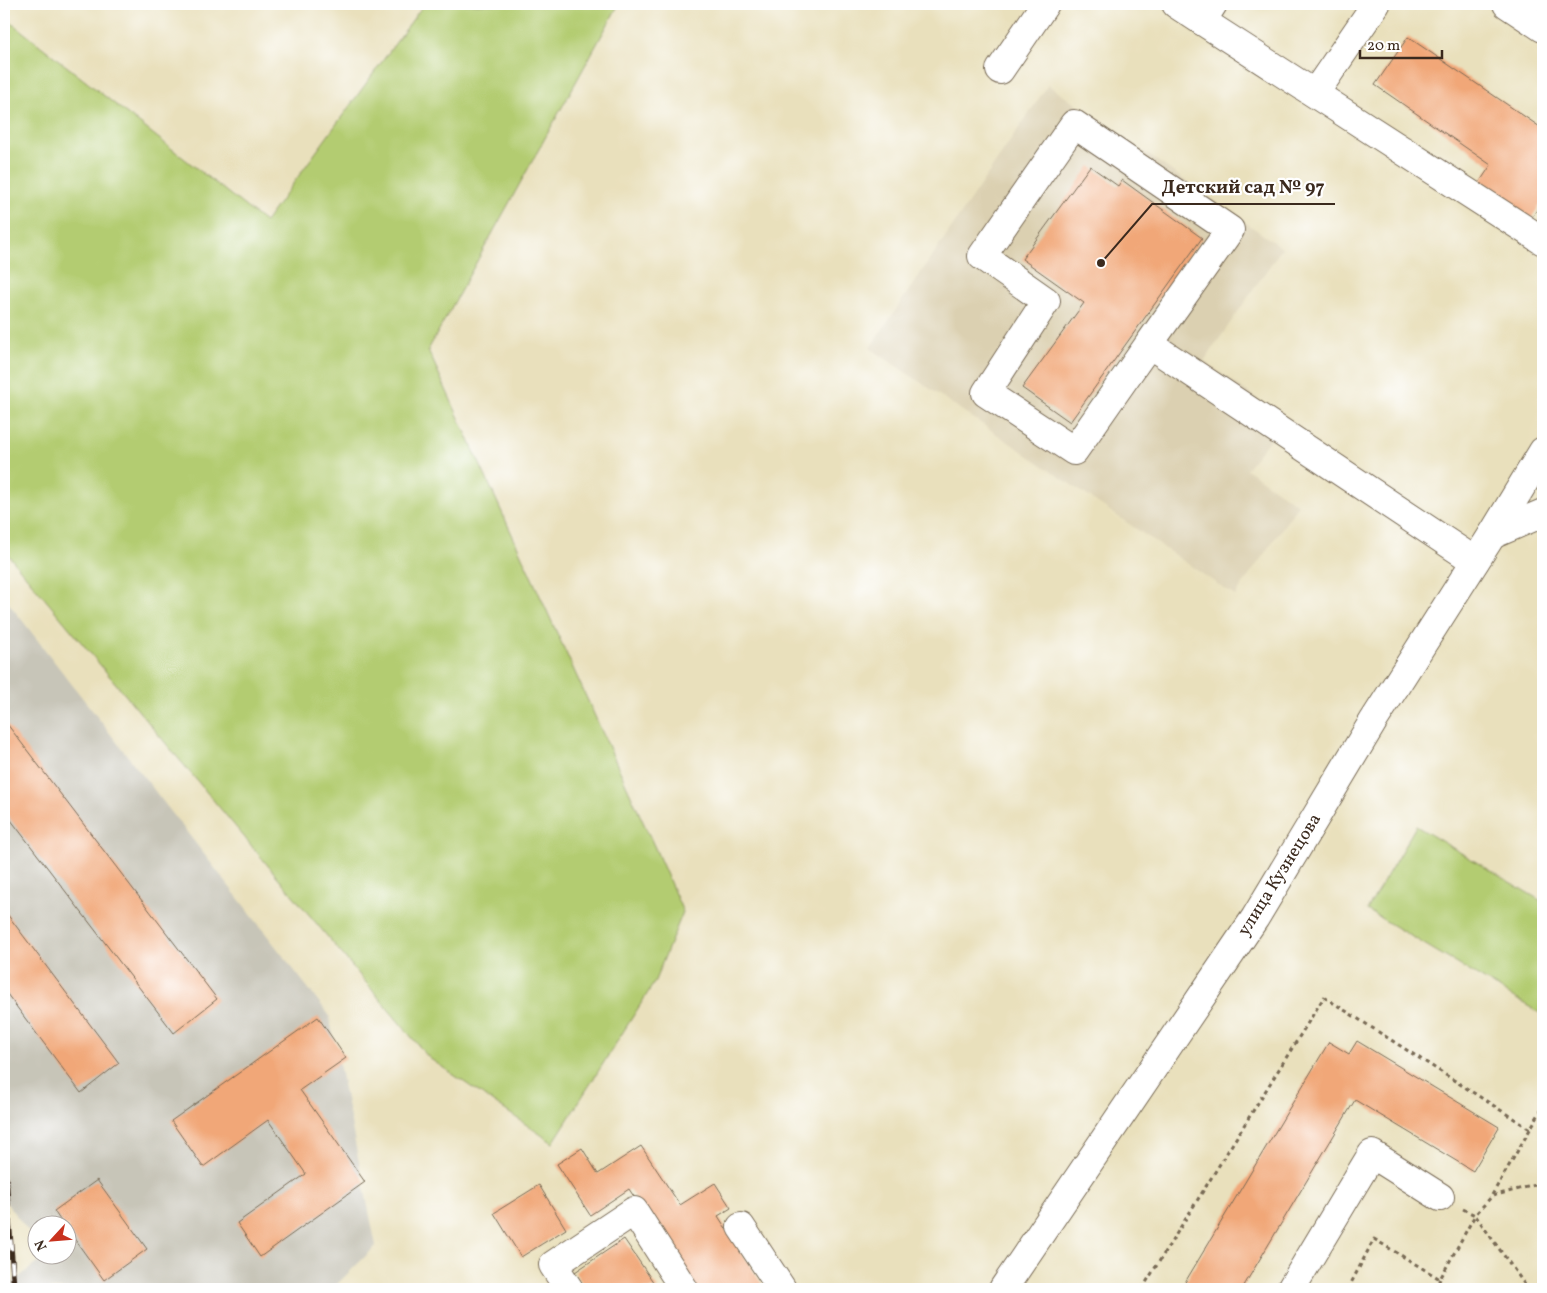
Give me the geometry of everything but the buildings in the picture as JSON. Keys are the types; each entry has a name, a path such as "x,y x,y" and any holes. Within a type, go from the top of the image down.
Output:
{"street":[{"path":"1000,70 1045,4"},
{"path":"1176,4 1208,12 1316,93 1543,241"},
{"path":"1316,93 1376,4"},
{"path":"1507,4 1543,28"},
{"path":"1074,124 1230,230 1149,344 1074,451 986,393 1046,301 982,256 1074,124"},
{"path":"1149,344 1475,561"},
{"name":"улица Кузнецова","path":"1003,1289 1255,918 1374,720 1492,535 1543,451"},
{"path":"1492,535 1543,513"},
{"path":"1291,1289 1372,1154 1440,1197"},
{"path":"569,1289 553,1265 634,1211 684,1289"},
{"path":"741,1227 782,1289"}],"path":[{"path":"1142,1289 1324,997 1530,1129"},
{"path":"1435,1289 1475,1215 1492,1196 1543,1108"},
{"path":"1492,1196 1543,1183"},
{"path":"1440,1197 1475,1215 1528,1289"},
{"path":"1348,1289 1374,1239 1440,1279"}],"shaded area":[{"path":"1048,85 1282,248 1204,361 1286,419 1246,469 1298,505 1235,596 870,348"},
{"path":"4,597 329,1015 376,1246 332,1289 4,1289 33,1266 78,1266 78,1216 28,1216 28,1231 4,1200"}],"green space":[{"path":"424,4 619,4 428,350 683,912 654,983 553,1143 429,1058 4,550 4,17 265,222"},
{"path":"1416,826 1543,902 1543,1015 1367,910"}],"railway":[{"path":"4,1174 6,1179 14,1289"}],"place":[{"name":"Детский сад № 97","path":"1101,263"}]}
